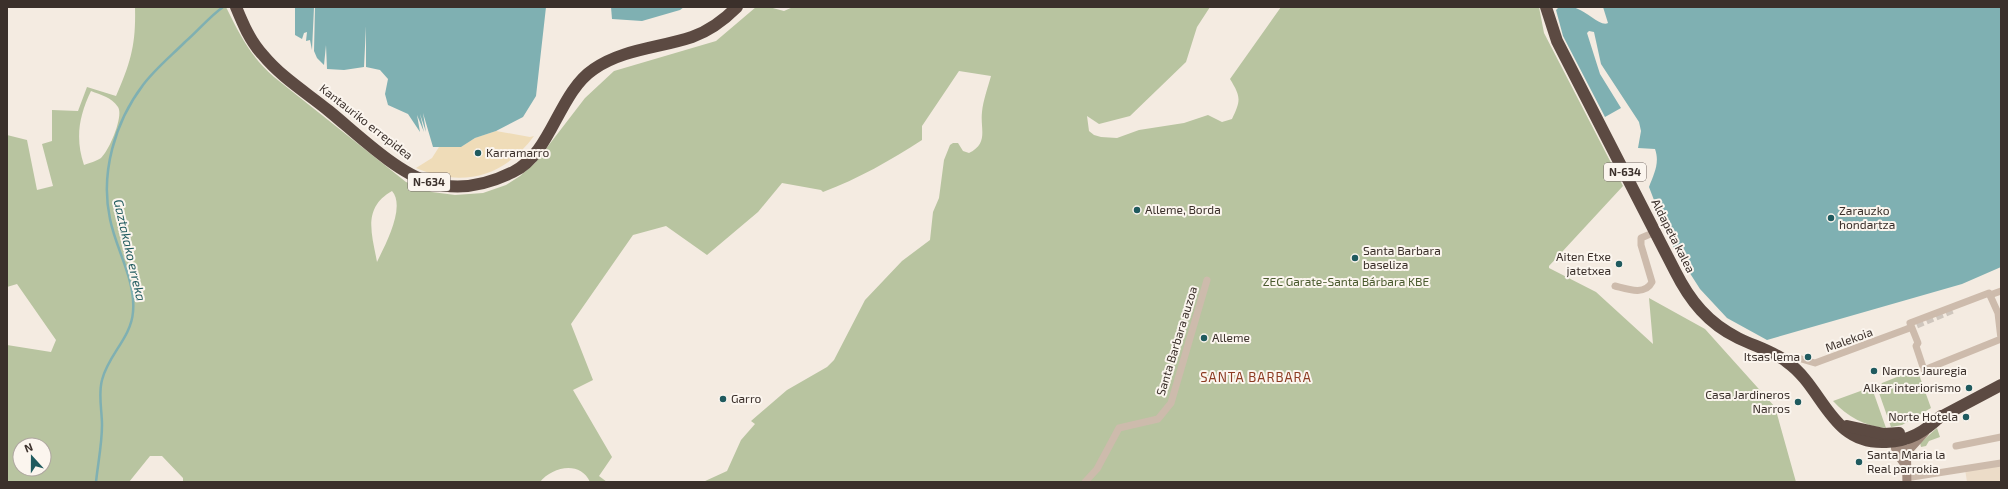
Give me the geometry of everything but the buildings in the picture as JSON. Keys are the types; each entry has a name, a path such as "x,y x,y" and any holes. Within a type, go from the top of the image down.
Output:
{"highway":[{"name":"Kantauriko errepidea","path":"236,7 254,43 278,71 402,170 429,182 456,186 484,183 514,172 525,164 539,148 572,91 592,69 619,56 692,37 706,31 720,22 737,7"},
{"name":"Aldapeta kalea","path":"1546,7 1557,41 1682,286 1700,310 1720,327 1780,357 1795,367 1838,423"},
{"name":"N-634","path":"1896,441 1907,431 1938,418 2001,385"},
{"name":"N-634","path":"1838,423 1854,436 1875,443 1896,441 1925,432 1938,418"},
{"name":"N-634","path":"1838,423 1896,441"}],"main road":[{"path":"1906,453 1925,432"},
{"path":"1906,466 1906,453 1903,442 1896,441 1910,480"}],"street":[{"path":"1615,286 1634,290 1646,290 1649,288 1652,282 1641,245 1641,238 1655,232"},
{"name":"Santa Barbara auzoa","path":"1085,482 1097,469 1119,428 1158,419 1171,403 1207,280"},
{"path":"1990,295 1998,313 2001,339 1924,370 1916,346 1918,343 1910,323 1989,293 1990,295 2001,291"},
{"name":"Malekoia","path":"1798,358 1816,364 1907,329"},
{"path":"1956,446 2001,436"},
{"path":"1910,480 2001,463"}],"green space":[{"name":"ZEC Garate-Santa Bárbara KBE","path":"135,7 226,7 241,36 252,53 274,77 406,182 432,192 455,195 483,193 506,185 520,176 535,163 585,98 614,71 716,41 756,7 769,7 784,11 793,7 1210,7 1197,27 1186,62 1130,116 1099,124 1087,116 1089,131 1094,135 1117,138 1139,130 1184,123 1208,115 1222,122 1232,119 1238,103 1238,95 1230,79 1281,7 1539,7 1544,33 1623,186 1549,266 1549,268 1596,292 1653,344 1649,298 1705,329 1775,407 1796,482 703,482 727,471 741,440 755,424 751,421 787,390 827,367 834,360 865,300 902,261 930,240 933,212 939,198 944,160 950,145 953,143 958,143 963,151 969,153 979,145 982,135 984,99 991,76 959,71 922,126 922,140 874,169 823,192 821,190 782,183 758,212 707,255 666,226 633,235 571,324 593,380 573,390 612,457 599,476 607,482 590,482 580,471 573,468 566,468 551,473 540,482 183,482 183,478 162,456 150,456 129,482 7,482 7,345 51,352 56,340 17,284 7,287 7,135 27,140 37,190 53,186 42,144 52,141 52,110 78,111 87,87 116,96 132,53 135,32","holes":["91,91 106,97 118,107 119,118 115,133 108,148 101,158 84,165 81,155 79,136 81,118","392,191 396,198 396,216 377,262 371,222 376,205"]},
{"path":"1917,369 1931,408 1902,425 1891,427 1878,390 1882,383"},
{"path":"1866,389 1873,391 1886,428 1857,420 1833,401"},
{"path":"1937,428 1940,437 1929,441 1926,446 1921,447 1920,443"}],"sand":[{"name":"Karramarro","path":"496,131 530,137 534,136 522,150 509,161 496,169 481,175 450,177 433,174 416,168 432,158 439,147 461,147 475,138"}],"shaded area":[{"path":"2001,463 2001,482 1967,482 1965,469"}],"water":[{"path":"295,7 314,7 312,50 310,40 306,41 307,32 304,33 302,39 295,35"},
{"path":"315,7 546,7 536,96 523,117 496,131 475,138 461,147 433,147 423,113 426,132 420,114 424,132 417,115 420,132 408,114 388,105 385,94 388,79 380,70 366,67 366,26 364,67 344,70 327,69 326,45 324,65 317,58 314,51"},
{"path":"611,7 684,7 680,10 642,21 612,19"},
{"name":"Zarauzko hondartza","path":"1559,7 1576,8 1605,24 1608,23 1603,7 2001,7 2001,267 1962,284 1767,340 1727,318 1700,289 1670,242 1649,187 1657,164 1655,149 1638,148 1641,131 1639,122 1601,64 1594,32 1589,31 1587,33 1600,74 1621,108 1605,117 1563,36 1556,10"}],"waterway":[{"name":"Gaztakako erreka","path":"96,482 102,432 100,397 102,380 109,362 128,330 133,312 132,288 113,231 107,202 107,184 112,149 125,115 133,99 143,85 163,63 223,7"}],"tunnel":[{"path":"1907,329 1953,310"}],"place":[{"name":"Karramarro","path":"478,153"},
{"name":"Alleme, Borda","path":"1137,210"},
{"name":"Zarauzko hondartza","path":"1831,218"},
{"name":"Santa Barbara baseliza","path":"1355,258"},
{"name":"Aiten Etxe jatetxea","path":"1619,264"},
{"name":"Alleme","path":"1204,338"},
{"name":"Itsas lema","path":"1808,357"},
{"name":"Narros Jauregia","path":"1874,371"},
{"name":"Alkar interiorismo","path":"1969,388"},
{"name":"Garro","path":"723,399"},
{"name":"Casa Jardineros Narros","path":"1798,402"},
{"name":"Norte Hotela","path":"1966,417"},
{"name":"Santa Maria la Real parrokia","path":"1859,462"}],"district":[{"name":"SANTA BARBARA","path":"1256,377"}]}
